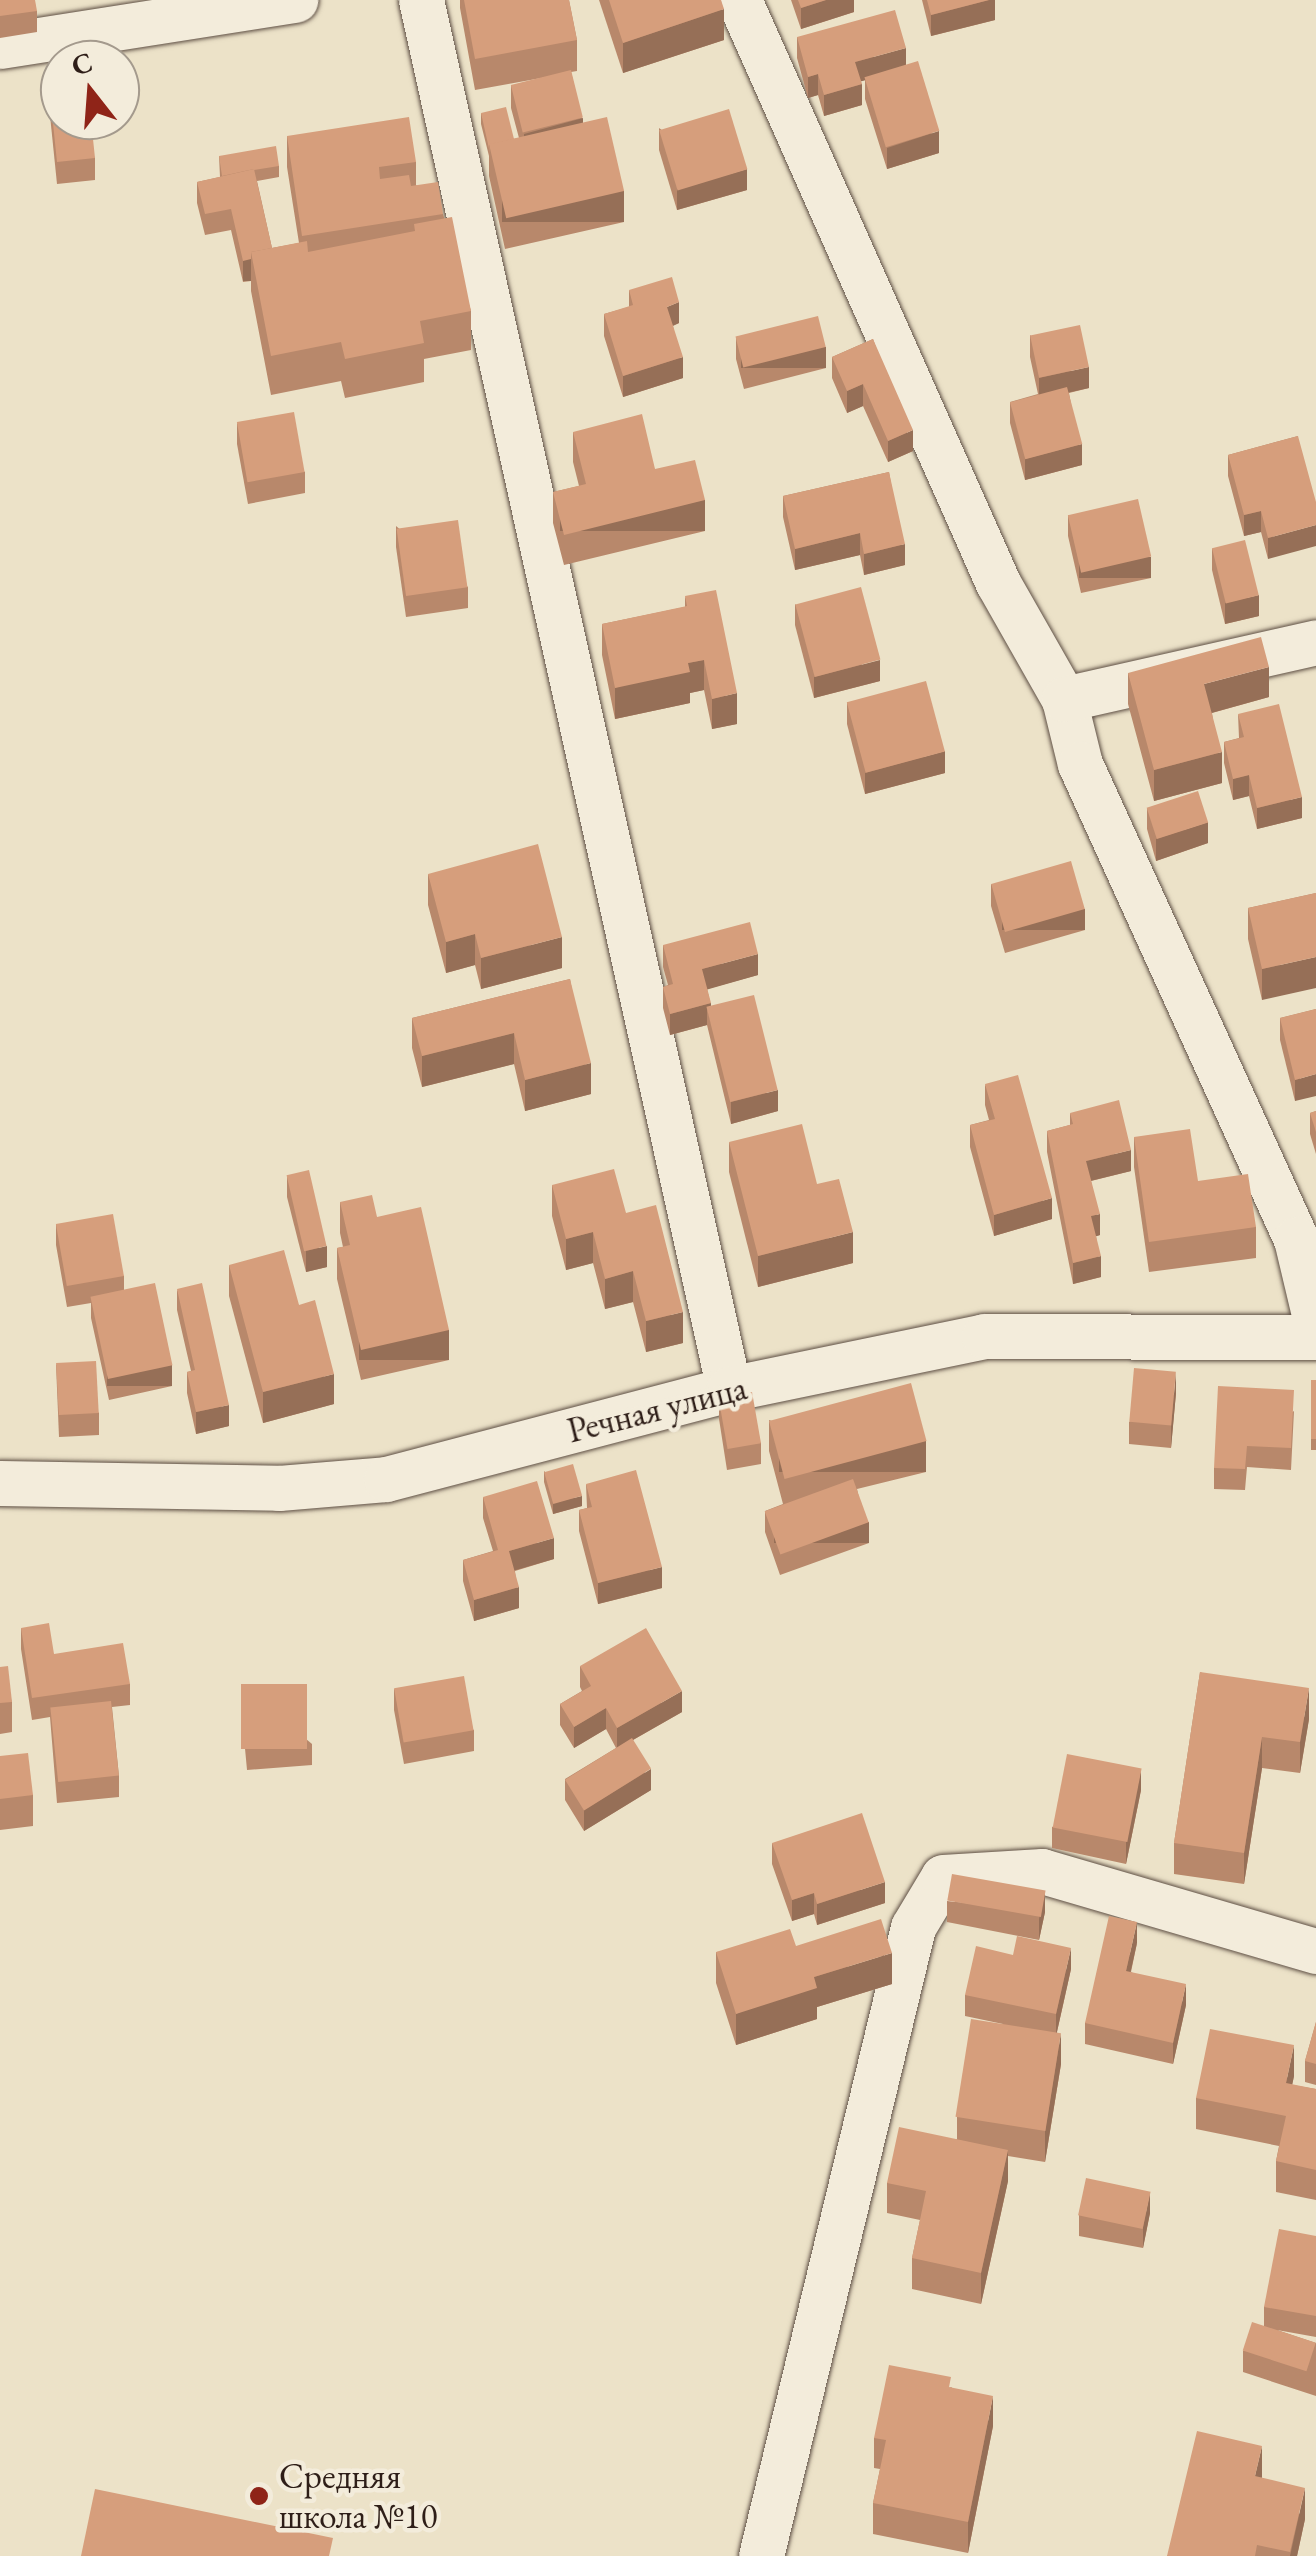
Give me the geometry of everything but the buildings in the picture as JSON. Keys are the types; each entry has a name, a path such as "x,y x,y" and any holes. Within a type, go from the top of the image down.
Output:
{"street":[{"path":"0,46 295,0"},
{"path":"421,0 729,1389"},
{"path":"739,0 998,582 1064,699 1080,764 1296,1239 1316,1323"},
{"path":"1064,699 1316,642"},
{"name":"Речная улица","path":"0,1483 279,1488 386,1478 729,1389 984,1336 1316,1337"},
{"path":"762,2556 913,1926 942,1878 1042,1871 1316,1951"}],"place":[{"name":"Средняя школа №10","path":"259,2496"}]}
